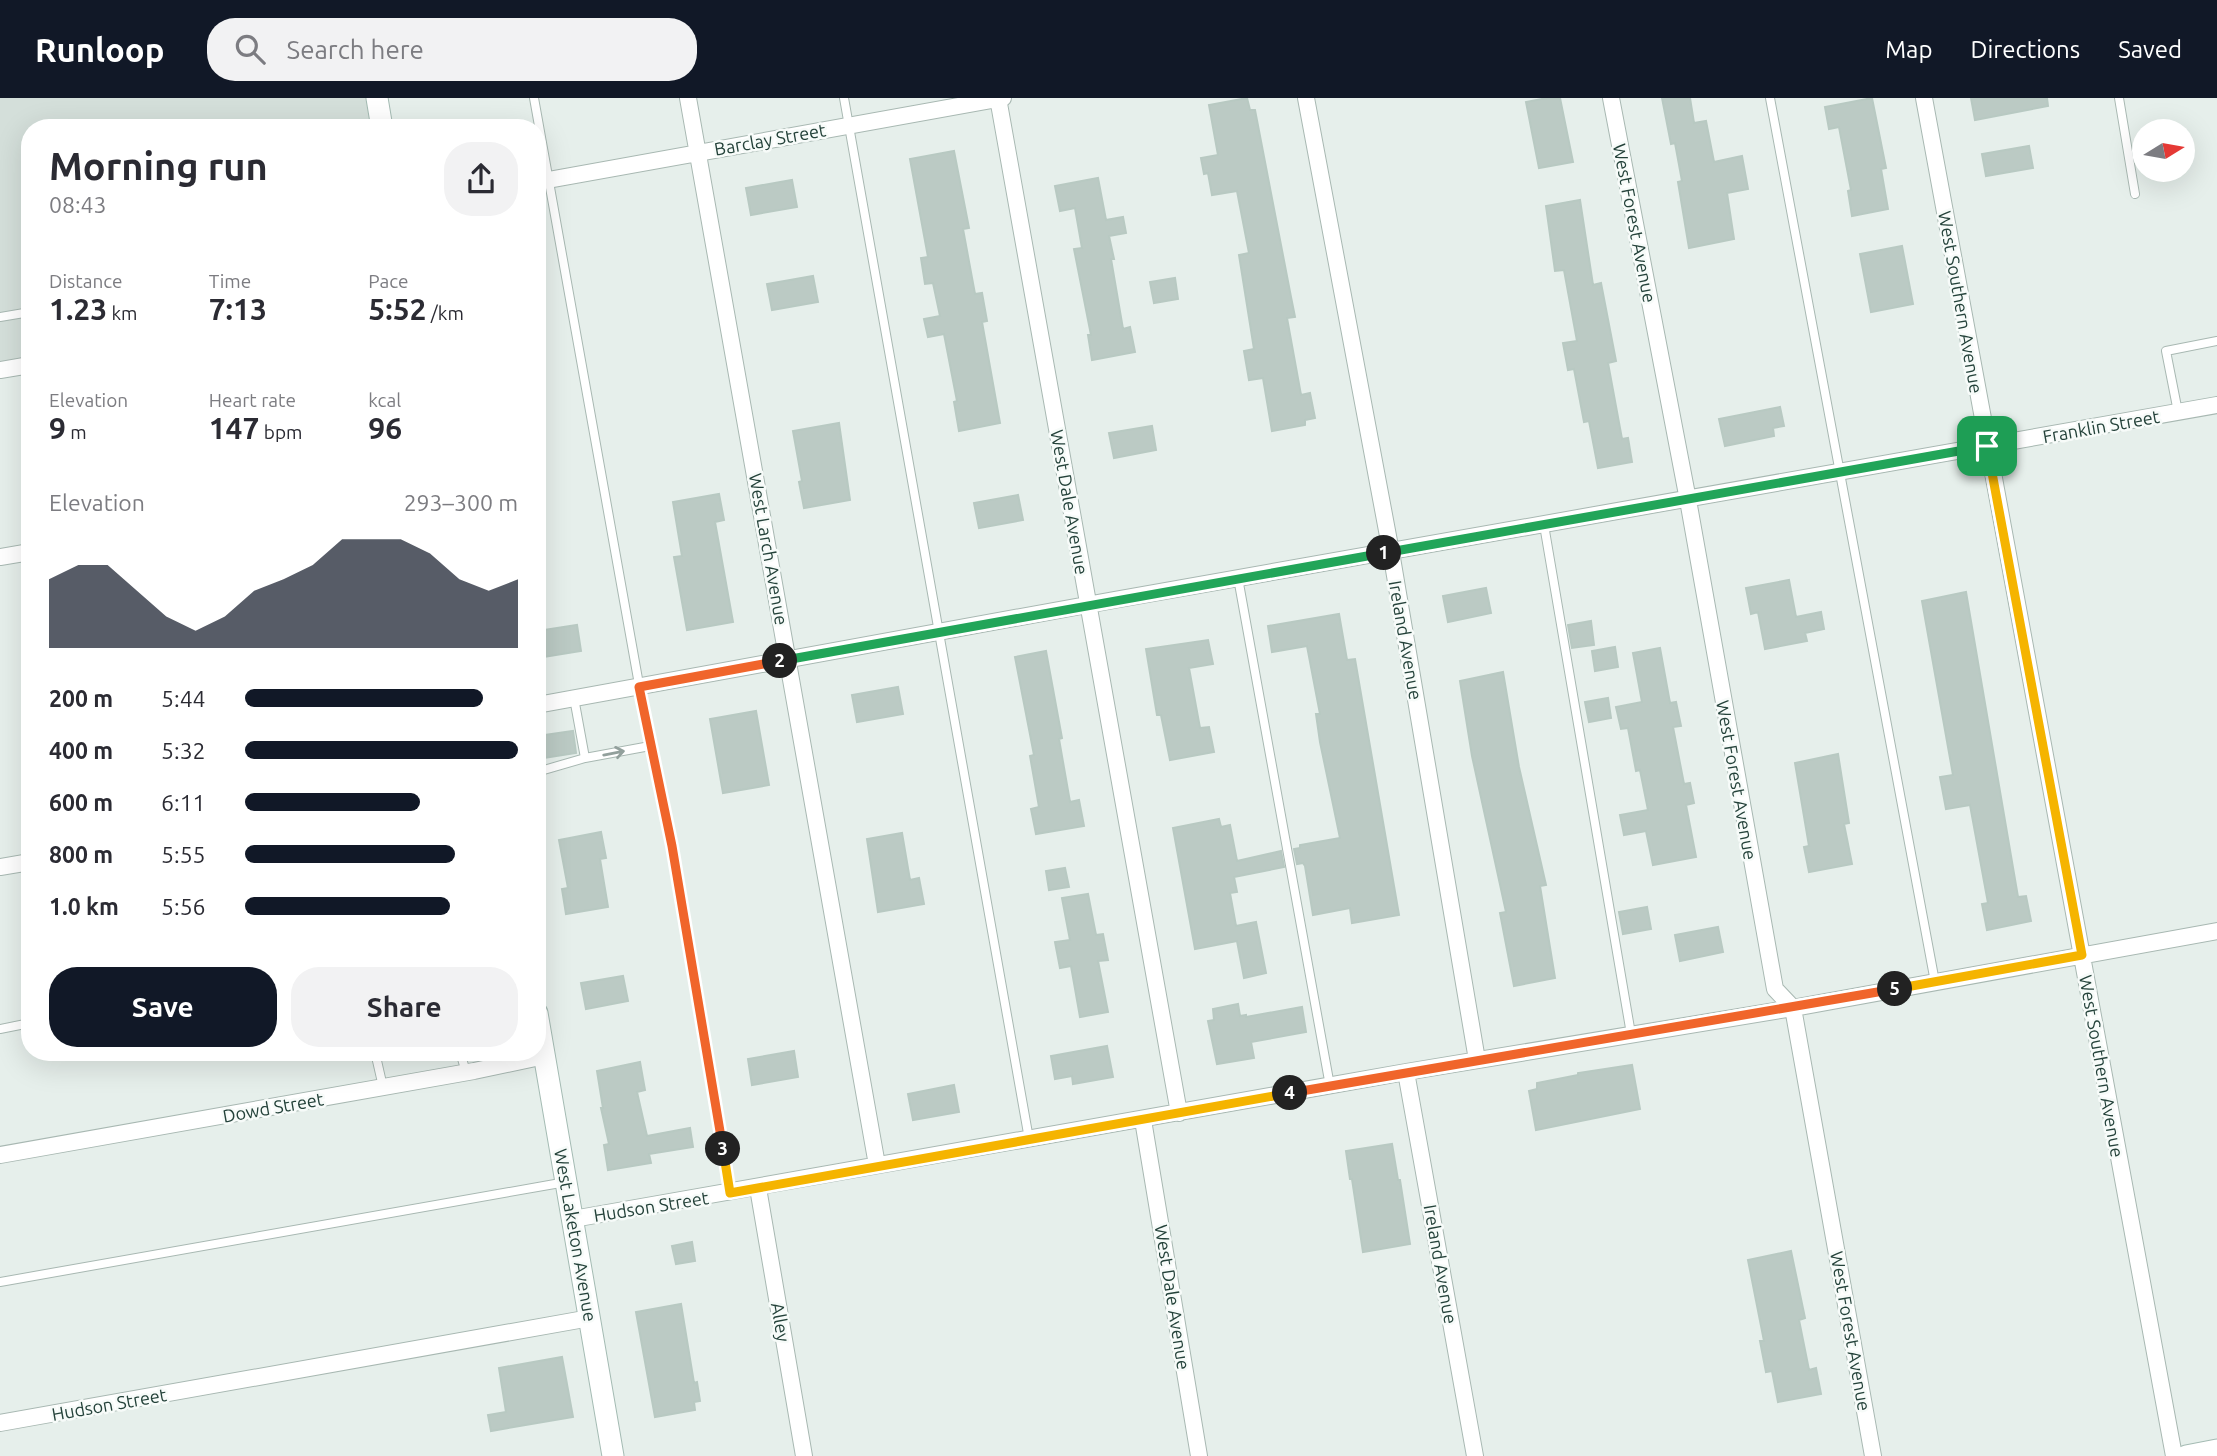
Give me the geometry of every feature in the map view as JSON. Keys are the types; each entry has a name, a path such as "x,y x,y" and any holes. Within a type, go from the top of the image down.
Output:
{"main road":[{"path":"377,98 380,119"},
{"name":"West Laketon Avenue","path":"546,1061 613,1456"},
{"path":"2186,1456 2217,1450"}],"street":[{"name":"West Larch Avenue","path":"688,98 877,1165"},
{"name":"Barclay Street","path":"546,179 1000,98"},
{"name":"West Dale Avenue","path":"1000,98 1180,1113"},
{"name":"Ireland Avenue","path":"1306,98 1391,552 1477,1060"},
{"name":"West Forest Avenue","path":"1611,98 1688,500 1775,989 1793,1007 1873,1456"},
{"name":"West Southern Avenue","path":"1924,98 2174,1456"},
{"path":"0,370 21,366"},
{"name":"Franklin Street","path":"546,703 938,631 2217,405"},
{"path":"0,557 21,554"},
{"path":"0,867 21,864"},
{"name":"Hudson Street","path":"573,1219 2217,931"},
{"name":"Dowd Street","path":"0,1156 520,1061"},
{"name":"Ireland Avenue","path":"1406,1072 1475,1456"},
{"name":"West Dale Avenue","path":"1143,1120 1199,1456"},
{"name":"Alley","path":"758,1188 804,1456"},
{"name":"Hudson Street","path":"0,1423 590,1318"}],"lane":[{"path":"534,98 536,119"},
{"path":"844,98 1029,1139"},
{"path":"1770,98 1935,982"},
{"path":"2119,98 2134,194"},
{"path":"546,196 650,746 672,846 730,1193"},
{"path":"0,317 21,314"},
{"path":"2178,412 2166,351 2217,341"},
{"path":"1544,525 1631,1034"},
{"path":"1238,578 1330,1086"},
{"path":"574,698 582,759"},
{"path":"546,769 582,759 650,746"},
{"path":"0,1029 21,1025"},
{"path":"377,1061 383,1087"},
{"path":"463,1061 466,1072"},
{"path":"0,1282 567,1182"}],"shaded area":[{"path":"0,98 377,98 380,119 21,119 21,368 0,371"}],"building":[{"path":"1247,98 1250,110 1255,110 1295,317 1287,318 1301,395 1310,393 1315,418 1305,420 1305,425 1272,431 1263,378 1249,380 1244,351 1254,349 1239,255 1249,253 1237,191 1212,195 1208,173 1204,174 1201,158 1218,155 1209,105"},
{"path":"1560,98 1573,162 1539,168 1526,102"},
{"path":"1662,98 1690,98 1694,123 1706,121 1714,162 1742,156 1748,189 1727,193 1734,239 1689,248 1678,182 1682,181"},
{"path":"1872,98 1886,168 1881,169 1888,209 1852,216 1848,191 1851,190 1839,127 1829,129 1825,107"},
{"path":"1971,98 2047,98 2048,106 1975,120"},
{"path":"2029,146 2033,168 1986,176 1982,154"},
{"path":"954,151 969,228 963,229 975,294 982,293 987,321 982,322 1000,423 959,431 954,402 957,401 944,334 928,337 924,319 940,316 933,283 925,284 921,258 928,257 910,159"},
{"path":"1098,178 1106,220 1123,217 1126,233 1109,236 1114,259 1111,259 1123,329 1130,327 1135,352 1092,360 1088,335 1091,335 1074,249 1082,248 1075,208 1060,211 1055,186"},
{"path":"792,180 797,207 751,215 746,188"},
{"path":"1580,200 1593,285 1601,283 1616,361 1608,363 1622,439 1628,438 1632,462 1598,468 1589,421 1584,422 1574,369 1568,370 1563,343 1577,341 1564,270 1555,271 1546,206"},
{"path":"1902,246 1913,304 1871,312 1860,254"},
{"path":"813,276 818,302 772,310 767,284"},
{"path":"1175,278 1178,299 1154,303 1150,282"},
{"path":"1780,407 1784,426 1773,428 1774,436 1725,446 1719,419"},
{"path":"839,423 850,500 804,508 793,431"},
{"path":"1152,426 1156,450 1114,458 1109,433"},
{"path":"719,494 724,520 715,522 733,622 687,630 674,557 682,556 673,502"},
{"path":"1018,495 1023,520 979,528 974,503"},
{"path":"1789,580 1796,617 1821,612 1824,629 1805,633 1807,641 1765,649 1758,612 1751,614 1746,588"},
{"path":"1486,588 1491,613 1448,622 1443,596"},
{"path":"1966,592 2018,897 2026,896 2031,921 1987,930 1982,904 1988,903 1970,805 1946,809 1940,777 1953,775 1922,601"},
{"path":"1339,614 1347,660 1355,659 1399,915 1352,923 1350,908 1313,915 1305,866 1303,863 1297,864 1294,849 1300,848 1300,845 1340,838 1320,742 1316,714 1320,714 1307,646 1272,652 1268,626"},
{"path":"1591,621 1594,645 1572,648 1568,625"},
{"path":"577,625 581,651 546,657 546,630"},
{"path":"1208,640 1213,664 1189,668 1200,728 1209,727 1214,752 1170,760 1161,715 1157,715 1146,649"},
{"path":"1615,647 1618,667 1595,671 1592,651"},
{"path":"1660,648 1670,703 1676,702 1681,726 1673,727 1684,784 1690,783 1694,803 1686,805 1696,857 1653,865 1646,831 1624,835 1620,815 1648,810 1640,770 1636,771 1628,728 1621,729 1616,707 1642,702 1633,653"},
{"path":"1046,651 1062,738 1059,739 1070,802 1079,800 1084,826 1036,834 1031,809 1039,807 1030,756 1034,755 1015,657"},
{"path":"1503,672 1519,767 1546,885 1540,886 1555,978 1514,986 1500,913 1506,912 1472,756 1460,681"},
{"path":"898,687 903,714 857,722 852,695"},
{"path":"1608,698 1611,718 1589,722 1585,702"},
{"path":"756,711 769,785 723,793 710,719"},
{"path":"573,731 576,753 546,758 546,735"},
{"path":"1838,754 1849,823 1844,824 1852,864 1809,872 1804,847 1809,846 1795,763"},
{"path":"1219,819 1221,827 1230,825 1237,861 1281,851 1284,867 1234,877 1237,892 1230,893 1236,926 1256,922 1266,973 1244,978 1237,941 1195,949 1173,828"},
{"path":"601,832 606,858 600,859 608,907 566,914 562,889 568,888 559,840"},
{"path":"902,833 910,880 919,878 924,904 878,912 867,839"},
{"path":"1065,868 1069,887 1049,890 1046,871"},
{"path":"1088,894 1096,935 1103,934 1108,960 1098,961 1108,1012 1080,1017 1071,966 1060,968 1055,942 1070,940 1062,898"},
{"path":"1647,907 1651,929 1623,934 1619,912"},
{"path":"1718,927 1723,952 1680,961 1675,935"},
{"path":"623,976 628,1001 586,1009 581,983"},
{"path":"1238,1004 1240,1016 1246,1017 1302,1007 1306,1032 1251,1042 1254,1058 1217,1064 1208,1021 1214,1020 1213,1009"},
{"path":"1107,1046 1113,1077 1073,1084 1072,1076 1055,1079 1051,1056"},
{"path":"794,1051 798,1077 752,1085 748,1059"},
{"path":"640,1062 645,1090 637,1092 647,1136 690,1128 693,1147 649,1154 651,1163 608,1170 604,1145 609,1144 597,1071"},
{"path":"1632,1065 1640,1109 1536,1130 1529,1091 1537,1089 1537,1083 1578,1073"},
{"path":"954,1085 959,1112 913,1120 908,1094"},
{"path":"1392,1144 1410,1244 1363,1252 1346,1151"},
{"path":"692,1242 695,1261 676,1264 672,1246"},
{"path":"1791,1251 1805,1318 1799,1320 1809,1370 1816,1368 1821,1394 1778,1402 1772,1371 1766,1372 1760,1341 1764,1341 1748,1260"},
{"path":"681,1304 694,1383 697,1382 700,1401 694,1402 695,1410 655,1417 636,1312"},
{"path":"562,1357 573,1417 491,1431 488,1415 506,1412 499,1368"}],"route":[{"path":"1987,446 2082,955 730,1193 672,846 639,687 938,631 1987,446"}]}
